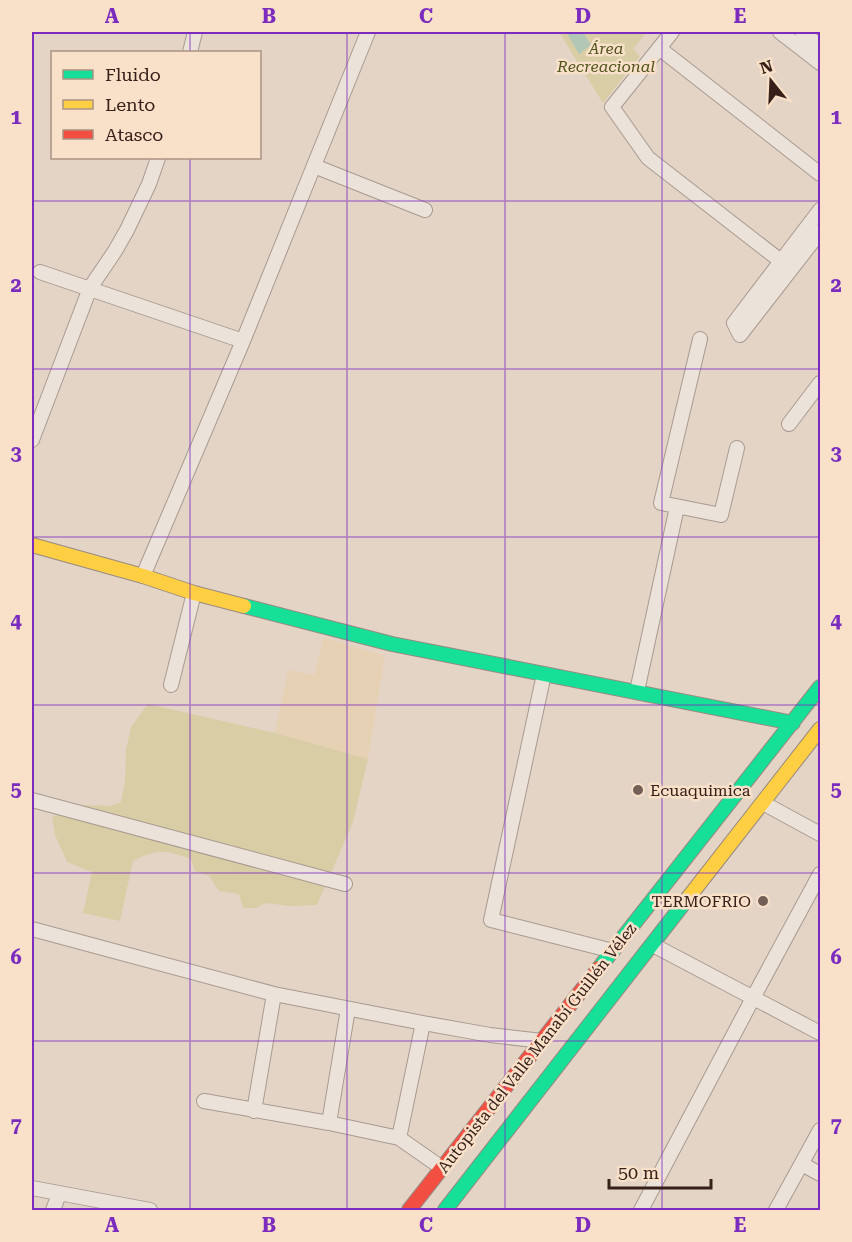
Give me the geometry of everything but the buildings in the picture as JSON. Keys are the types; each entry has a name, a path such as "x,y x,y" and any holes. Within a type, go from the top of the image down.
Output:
{"main road":[{"path":"32,545 194,592 392,644 792,723"},
{"name":"Autopista del Valle Manabí Guillén Vélez","path":"409,1210 820,688"},
{"name":"Autopista del Valle Manabí Guillén Vélez","path":"445,1210 820,729"}],"street":[{"path":"190,51 195,32"},
{"path":"144,576 243,341 368,32"},
{"path":"672,32 612,107 648,158 786,266"},
{"path":"780,32 820,63"},
{"path":"802,32 820,46"},
{"path":"659,48 820,174"},
{"path":"32,440 90,288 127,230 158,159"},
{"path":"314,166 425,210"},
{"path":"820,210 786,266 740,335 734,323 786,266 820,232"},
{"path":"40,272 243,341"},
{"path":"700,339 661,503 721,515 737,448"},
{"path":"789,424 820,383"},
{"path":"637,692 677,507"},
{"path":"171,685 194,592"},
{"path":"544,674 490,920 614,951"},
{"path":"32,800 345,884"},
{"path":"763,803 820,834"},
{"path":"641,1210 820,874"},
{"path":"32,929 273,993 490,1035 542,1041"},
{"path":"653,945 820,1033"},
{"path":"254,1111 273,993"},
{"path":"329,1123 348,1009"},
{"path":"399,1138 423,1023"},
{"path":"204,1101 399,1138 442,1168"},
{"path":"776,1210 820,1130"},
{"path":"802,1164 820,1174"},
{"path":"32,1188 150,1210"},
{"path":"53,1210 59,1194"}],"shaded area":[{"path":"566,32 583,32 591,45 579,54"},
{"path":"324,637 385,656 368,759 275,733 288,670 314,675"}],"green space":[{"name":"Área Recreacional","path":"559,32 647,32 633,49 640,56 603,103"},
{"path":"148,704 275,733 368,759 353,822 317,905 289,906 266,903 256,908 243,908 239,894 219,891 209,876 195,871 191,859 156,852 133,861 120,921 83,913 92,872 67,862 55,835 52,817 85,805 109,806 121,802 125,782 126,750 131,727"}],"traffic: fast":[{"path":"244,606 392,644 793,723"},
{"path":"599,968 820,687"},
{"path":"445,1210 688,898"}],"traffic: slow":[{"path":"32,545 244,606"},
{"path":"688,898 820,729"}],"traffic: jam":[{"path":"409,1210 599,968"}],"place":[{"name":"Ecuaquimica","path":"638,790"},
{"name":"TERMOFRIO","path":"763,901"}]}
